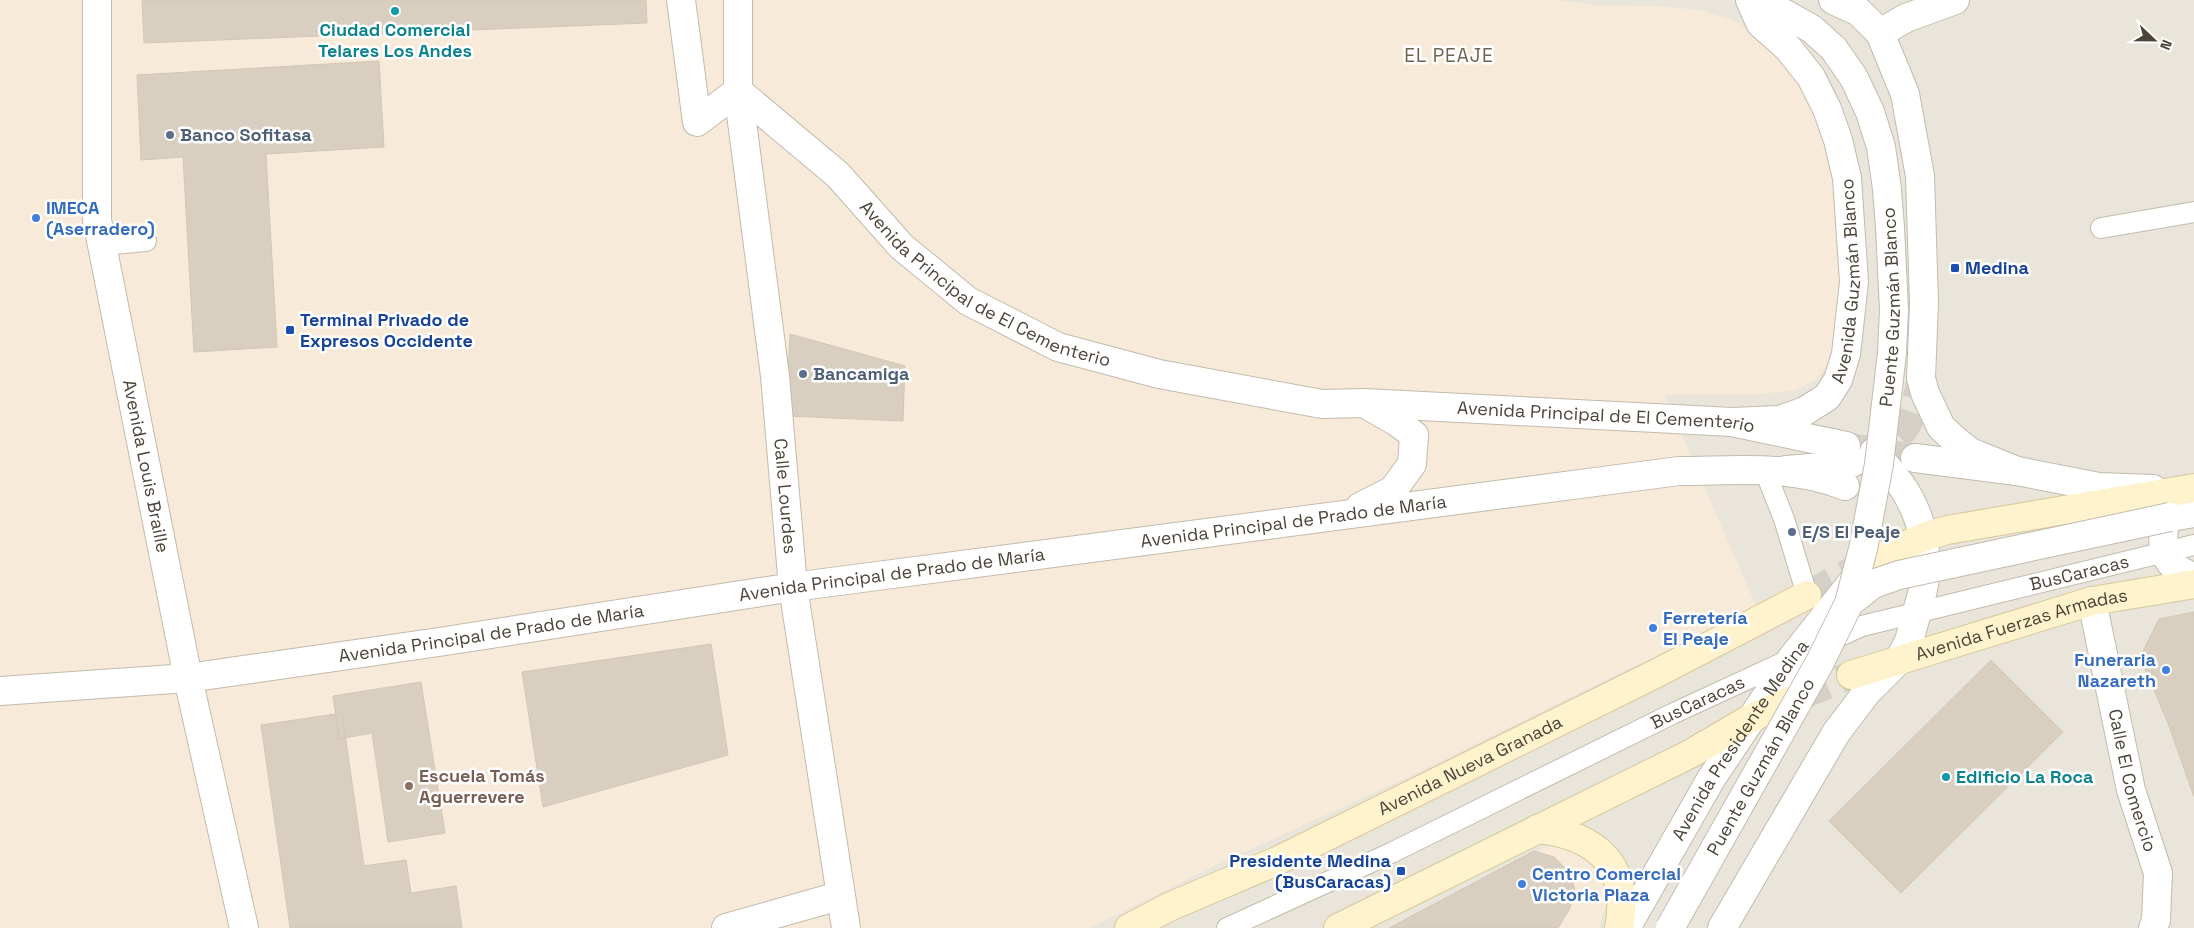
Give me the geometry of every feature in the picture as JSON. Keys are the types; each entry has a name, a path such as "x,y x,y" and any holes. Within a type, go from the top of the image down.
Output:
{"main road":[{"path":"1868,562 1924,537 1947,530 2187,489"},
{"name":"Avenida Fuerzas Armadas","path":"1851,675 2092,602 2194,584"},
{"name":"Avenida Nueva Granada","path":"1129,928 1169,907 1294,852 1655,674 1808,595"},
{"path":"1338,928 1690,754 1753,717 1801,696"},
{"path":"1537,830 1558,832 1578,839 1590,845 1611,862 1619,887 1621,904 1619,928"}],"street":[{"name":"Avenida Louis Braille","path":"97,0 97,220 188,678 244,928"},
{"path":"681,0 697,122 738,91 738,0"},
{"name":"Avenida Guzmán Blanco","path":"1732,422 1780,420 1805,411 1827,397 1838,380 1846,354 1854,282 1847,178 1838,140 1827,109 1811,77 1788,48 1760,23 1750,0"},
{"name":"Puente Guzmán Blanco","path":"1670,928 1820,662 1849,603 1864,550 1879,464 1892,352 1894,310 1887,189 1881,147 1870,112 1854,78 1834,49 1812,29 1760,0"},
{"path":"1833,0 1859,12 1880,33 1905,94 1920,176 1924,303 1921,378 1925,393 1941,427 1970,452 2017,472"},
{"path":"1880,33 1906,18 1955,0"},
{"name":"Avenida Principal de El Cementerio","path":"738,91 838,175 902,247 968,302 1058,347 1159,374 1313,403 1364,403 1732,422 1855,461"},
{"name":"Calle Lourdes","path":"738,91 775,376 793,586 846,928"},
{"path":"1340,517 1393,490 1412,464 1414,435 1397,422 1364,403"},
{"path":"1914,458 2017,472 2099,487 2187,489"},
{"path":"1730,925 1836,733 1867,692 1899,660 1909,641 1918,612 1926,573 1924,537 1919,516 1902,483 1855,461 1837,466 1776,470"},
{"name":"Avenida Principal de Prado de María","path":"0,691 188,678 439,642 793,586 1340,517 1679,471 1776,470"},
{"path":"2187,489 2169,506 2163,528 2169,562 2184,574 2194,577"},
{"name":"Puente Guzmán Blanco","path":"1849,603 1873,584 1898,574 2182,515"},
{"name":"Avenida Presidente Medina","path":"1626,928 1711,779 1792,658 1868,562"},
{"name":"Calle El Comercio","path":"2092,602 2131,790 2158,873 2156,920 2153,928"},
{"path":"726,928 840,896"}],"lane":[{"path":"2101,228 2194,212"},
{"path":"102,245 146,241"},
{"path":"1776,470 1784,519 1808,595"},
{"name":"BusCaracas","path":"1227,928 1391,853 1672,714 1862,626 2194,545"}],"shaded area":[{"path":"0,0 1554,0 1593,5 1667,7 1703,11 1737,22 1787,55 1821,102 1850,206 1835,356 1815,380 1796,390 1751,395 1664,395 1758,611 1621,672 1406,778 1222,862 1089,928 0,928"},
{"path":"1554,0 2194,0 2194,928 1598,928 1606,904 1549,846 1389,928 1089,928 1222,862 1406,778 1621,672 1758,611 1664,395 1751,395 1703,11 1667,7 1593,5"},
{"name":"Centro Comercial Victoria Plaza","path":"1565,841 1581,846 1606,879 1606,904 1598,928 1389,928 1549,846"}],"building":[{"name":"Ciudad Comercial Telares Los Andes","path":"142,0 646,0 647,23 144,43"},
{"path":"379,61 384,147 266,154 277,347 194,352 183,157 141,160 137,75"},
{"path":"790,334 905,366 903,421 786,416"},
{"path":"2194,612 2194,797 2168,723 2140,657 2159,619"},
{"path":"711,644 728,755 543,807 522,672"},
{"name":"Edificio La Roca","path":"1991,660 2063,732 1901,893 1829,821"},
{"name":"Escuela Tomás Aguerrevere","path":"421,682 445,833 388,842 372,733 339,739 333,696"},
{"path":"342,713 364,866 406,860 411,893 456,886 462,928 290,928 261,725"},
{"name":"Centro Comercial Victoria Plaza","path":"1534,851 1554,857 1572,875 1575,893 1569,910 1558,928 1389,928"}],"tunnel":[{"path":"1863,458 1890,443 1905,428 1914,408 1921,378"},
{"path":"1846,446 1915,458"},
{"path":"1807,595 1868,562"},
{"path":"1801,696 1851,675"}],"place":[{"name":"Ciudad Comercial Telares Los Andes","path":"395,11"},
{"name":"Banco Sofitasa","path":"170,135"},
{"name":"IMECA (Aserradero)","path":"36,218"},
{"name":"Medina","path":"1955,268"},
{"name":"Terminal Privado de Expresos Occidente","path":"290,330"},
{"name":"Bancamiga","path":"803,374"},
{"name":"E/S El Peaje","path":"1792,532"},
{"name":"Ferretería El Peaje","path":"1653,628"},
{"name":"Funeraria Nazareth","path":"2166,670"},
{"name":"Edificio La Roca","path":"1946,777"},
{"name":"Escuela Tomás Aguerrevere","path":"409,786"},
{"name":"Presidente Medina (BusCaracas)","path":"1401,871"},
{"name":"Centro Comercial Victoria Plaza","path":"1522,884"}],"district":[{"name":"EL PEAJE","path":"1449,55"}]}
